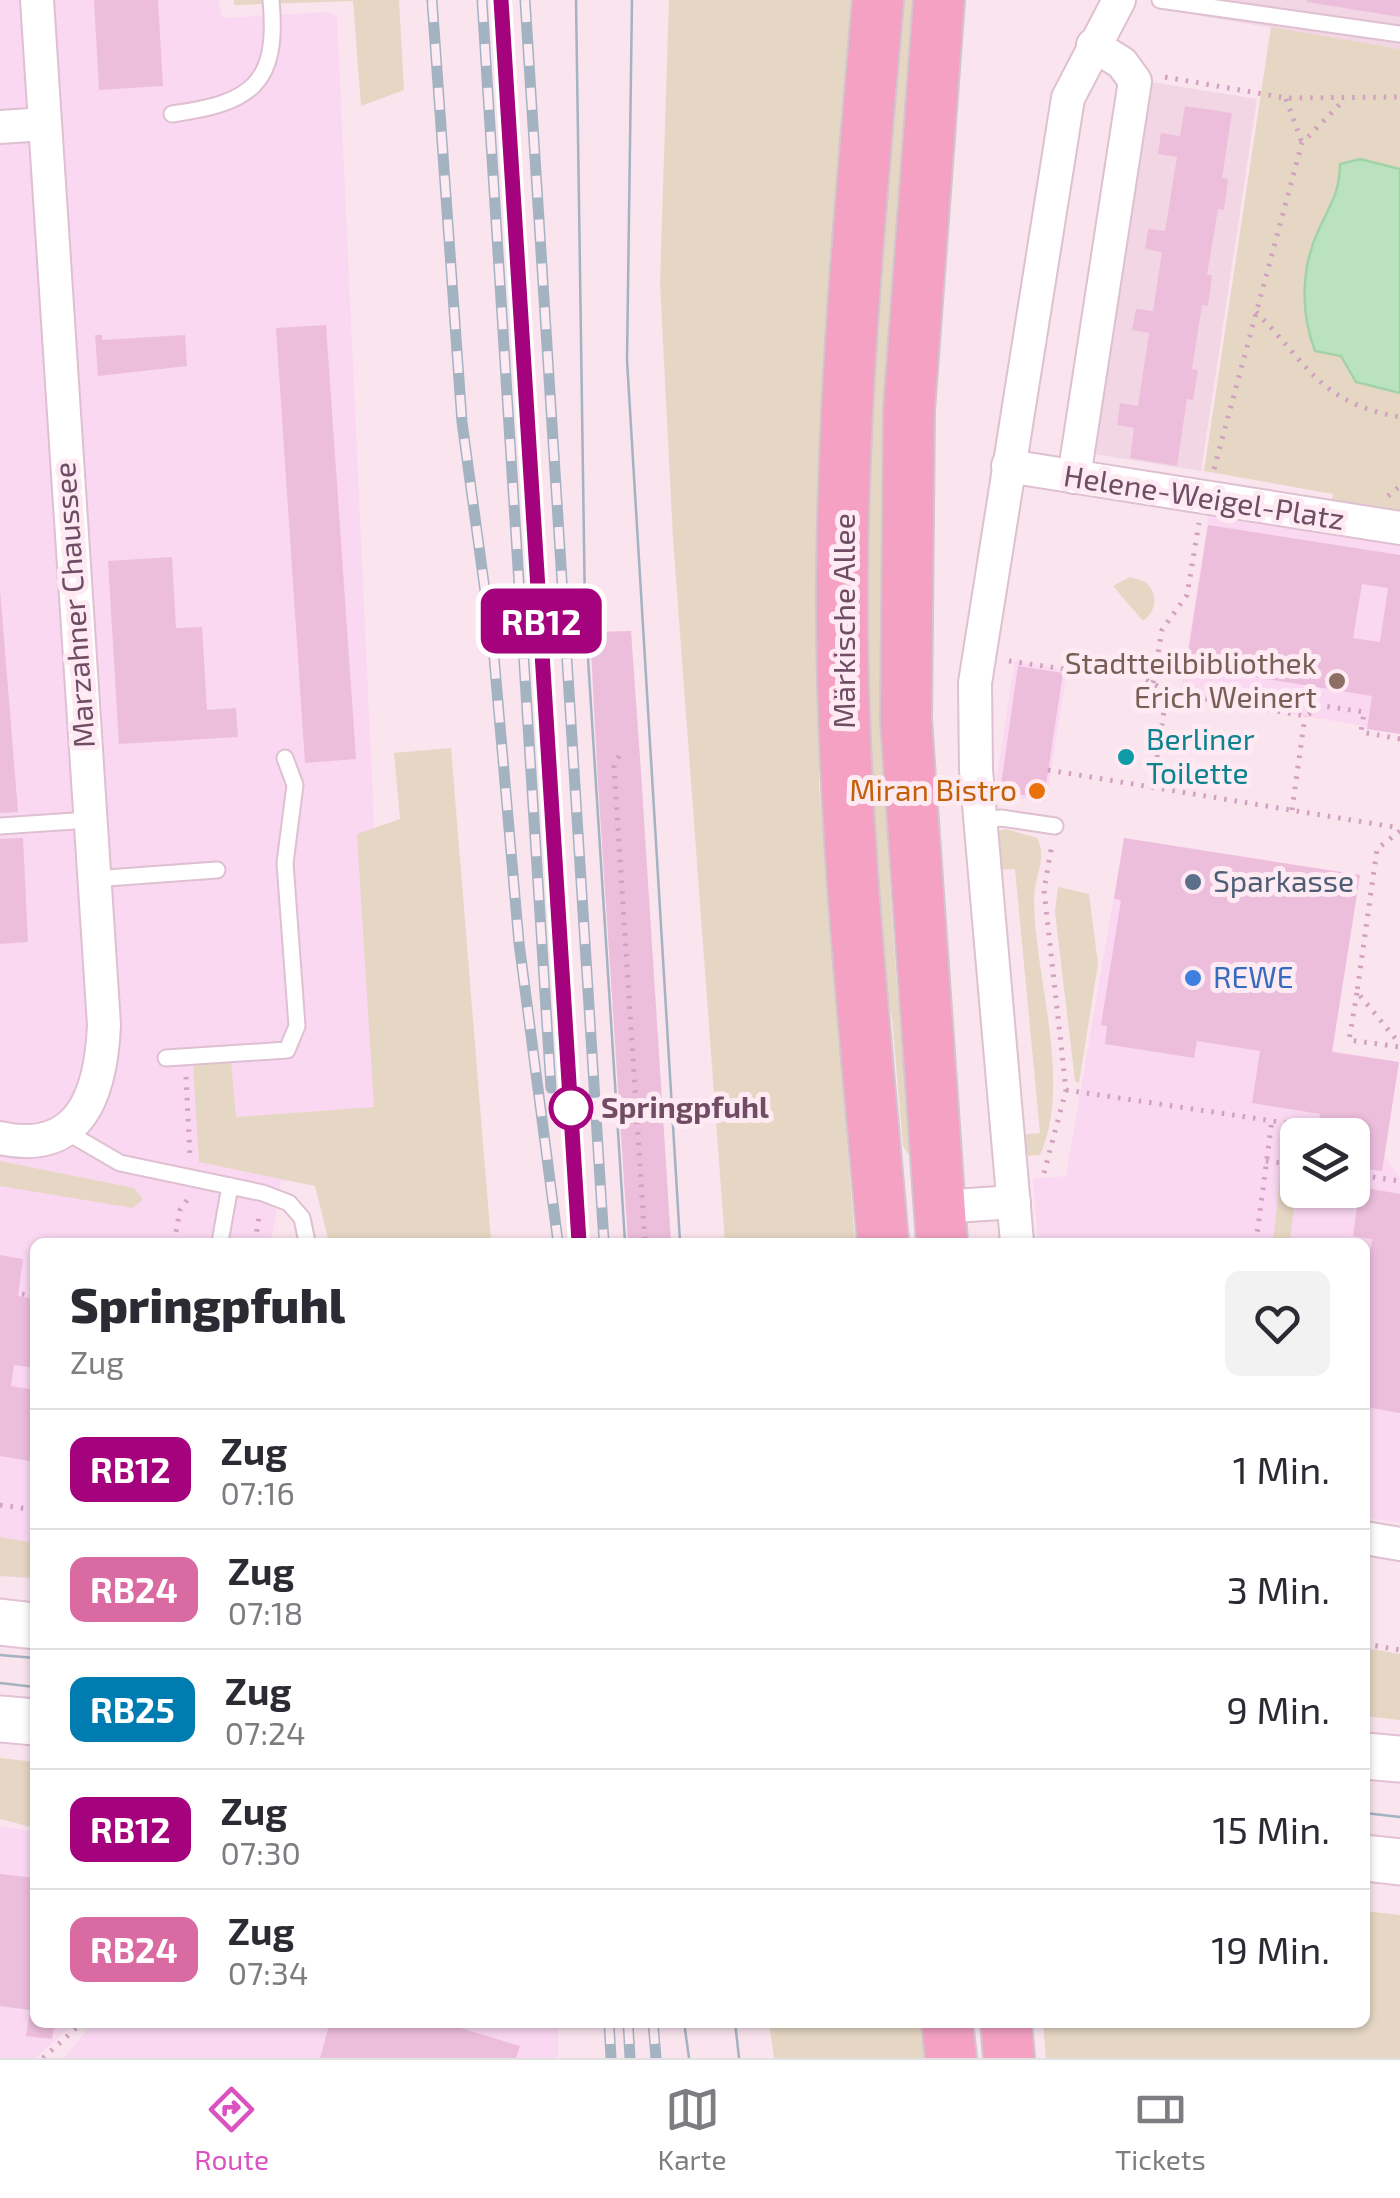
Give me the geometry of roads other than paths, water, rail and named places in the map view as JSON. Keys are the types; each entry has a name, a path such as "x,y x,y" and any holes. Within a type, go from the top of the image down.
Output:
{"main road":[{"name":"Märkische Allee","path":"878,0 848,407 842,602 847,823 883,1238"},
{"name":"Märkische Allee","path":"939,0 909,410 906,605 910,826 940,1225"},
{"path":"860,968 887,1030 900,1178 909,1194 940,1225"},
{"path":"0,1622 30,1625"},
{"path":"0,1719 30,1722"},
{"path":"1370,1757 1400,1760"},
{"path":"1370,1859 1400,1862"},
{"path":"948,2028 950,2058"},
{"path":"1007,2028 1010,2058"}],"street":[{"name":"Marzahner Chaussee","path":"37,0 103,1046 88,1104 65,1132"},
{"path":"1017,1238 982,820 975,683 1068,98 1118,0"},
{"path":"1074,477 1135,81 1122,63 1093,45"},
{"path":"0,127 45,124"},
{"name":"Helene-Weigel-Platz","path":"1008,466 1074,477 1208,489 1400,528"},
{"path":"0,1138 38,1143 65,1132"},
{"path":"940,1225 1014,1202"},
{"path":"1370,1539 1400,1544"}],"lane":[{"path":"172,114 221,107 248,94 268,68 274,34 271,0"},
{"path":"1160,0 1400,34"},
{"path":"166,1058 269,1054 287,1050 294,1039 297,1026 286,863 296,786 285,758"},
{"path":"982,820 1001,818 1056,826"},
{"path":"0,826 88,820"},
{"path":"93,879 217,870"},
{"path":"65,1132 120,1162 263,1193 289,1203 302,1218 307,1238"},
{"path":"221,1238 230,1186"}],"tram line":[{"path":"576,0 585,611 625,1238"},
{"path":"632,0 627,360 680,1238"},
{"path":"0,1655 30,1658"},
{"path":"0,1683 30,1686"},
{"path":"1370,1814 1400,1817"},
{"path":"685,2028 689,2058"},
{"path":"736,2028 739,2058"}],"railway":[{"path":"432,0 462,422 494,657 519,943 557,1238"},
{"path":"482,0 551,1088"},
{"path":"501,0 579,1238"},
{"path":"525,0 604,1238"},
{"path":"609,2028 611,2058"},
{"path":"628,2028 630,2058"},
{"path":"654,2028 656,2058"}],"train":[{"name":"RB12","path":"501,0 579,1238"}],"place":[{"name":"Stadtteilbibliothek Erich Weinert","path":"1337,681"},
{"name":"Berliner Toilette","path":"1126,757"},
{"name":"Miran Bistro","path":"1037,791"},
{"name":"Sparkasse","path":"1193,882"},
{"name":"REWE","path":"1193,978"},
{"name":"Springpfuhl","path":"571,1108"}]}
